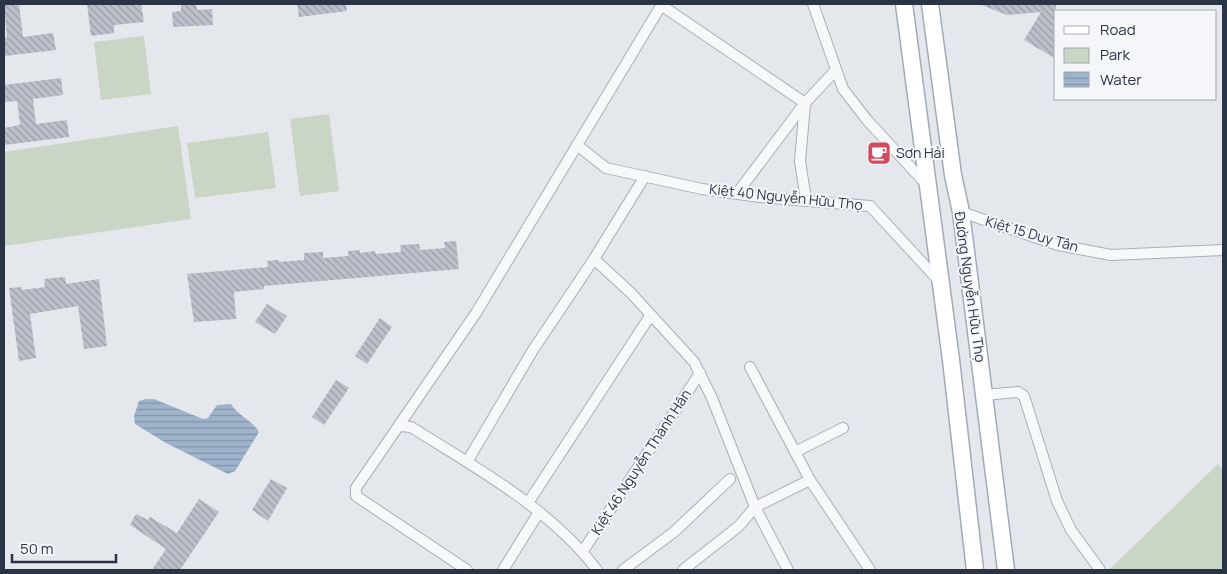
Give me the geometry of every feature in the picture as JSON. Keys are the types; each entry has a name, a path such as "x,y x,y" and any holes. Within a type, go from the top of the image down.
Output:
{"main road":[{"name":"Đường Nguyễn Hữu Thọ","path":"904,4 929,187 975,570"},
{"name":"Đường Nguyễn Hữu Thọ","path":"930,4 953,175 961,212 1006,570"}],"street":[{"path":"467,570 356,496 356,488 476,313 662,4 805,103"},
{"path":"813,4 835,71 843,89 866,120 929,187"},
{"path":"738,192 805,103 835,71"},
{"path":"805,103 800,161 806,200"},
{"name":"Kiệt 40 Nguyễn Hữu Thọ","path":"577,145 606,168 702,189 738,192 760,197 870,206 941,283"},
{"path":"467,462 533,350 594,259 645,176"},
{"name":"Kiệt 15 Duy Tân","path":"961,212 1058,245 1111,255 1223,250"},
{"path":"594,259 631,293 694,362 712,398 755,507 788,570"},
{"path":"528,503 650,316"},
{"path":"750,367 810,480 870,570"},
{"name":"Kiệt 46 Nguyễn Thành Hân","path":"582,551 700,373"},
{"path":"984,395 1018,392 1024,396 1057,502 1071,530 1100,570"},
{"path":"400,426 411,427 528,503 582,551 597,570"},
{"path":"795,452 843,428"},
{"path":"623,570 674,532 730,479"},
{"path":"683,570 739,526 755,507 810,480"},
{"path":"504,570 539,512"}],"green space":[{"path":"144,36 151,94 101,100 94,42"},
{"path":"329,114 339,191 300,196 290,119"},
{"path":"178,126 191,219 4,246 4,152"},
{"path":"268,132 276,188 195,198 187,143"},
{"path":"1218,464 1223,469 1223,570 1109,570"}],"water":[{"path":"154,399 203,419 208,418 217,405 231,404 259,432 235,471 228,474 166,443 135,424 134,416 139,401"}],"building":[{"path":"4,4 19,4 23,37 53,33 56,50 4,56 4,38 7,38"},
{"path":"87,4 141,4 144,22 114,25 114,33 91,36"},
{"path":"181,4 196,4 197,10 212,9 213,25 173,27 172,12 181,11"},
{"path":"297,4 346,4 347,11 299,17"},
{"path":"979,4 1056,4 1056,10 1054,10 1054,58 1024,40 1041,12 1007,15"},
{"path":"61,78 63,95 33,99 36,124 67,120 69,137 4,145 4,128 20,125 17,101 4,102 4,85"},
{"path":"456,241 459,269 264,286 264,289 234,292 236,319 194,322 187,274 268,267 267,261 304,260 304,253 323,252 323,258 348,256 348,251 360,250 360,253 375,251 376,254 401,252 400,245 419,244 420,250 445,248 444,242"},
{"path":"65,277 66,284 99,279 107,346 84,349 78,306 30,314 36,358 19,361 9,288 22,287 22,290 45,287 44,279"},
{"path":"267,304 287,316 275,334 255,322"},
{"path":"380,318 392,327 367,364 355,356"},
{"path":"336,380 349,388 324,425 312,417"},
{"path":"271,479 287,488 268,521 252,510"},
{"path":"199,499 219,512 180,570 152,570 166,549 130,525 136,514 148,520 150,517 177,533"}],"place":[{"name":"Sơn Hải","path":"879,153"}]}
